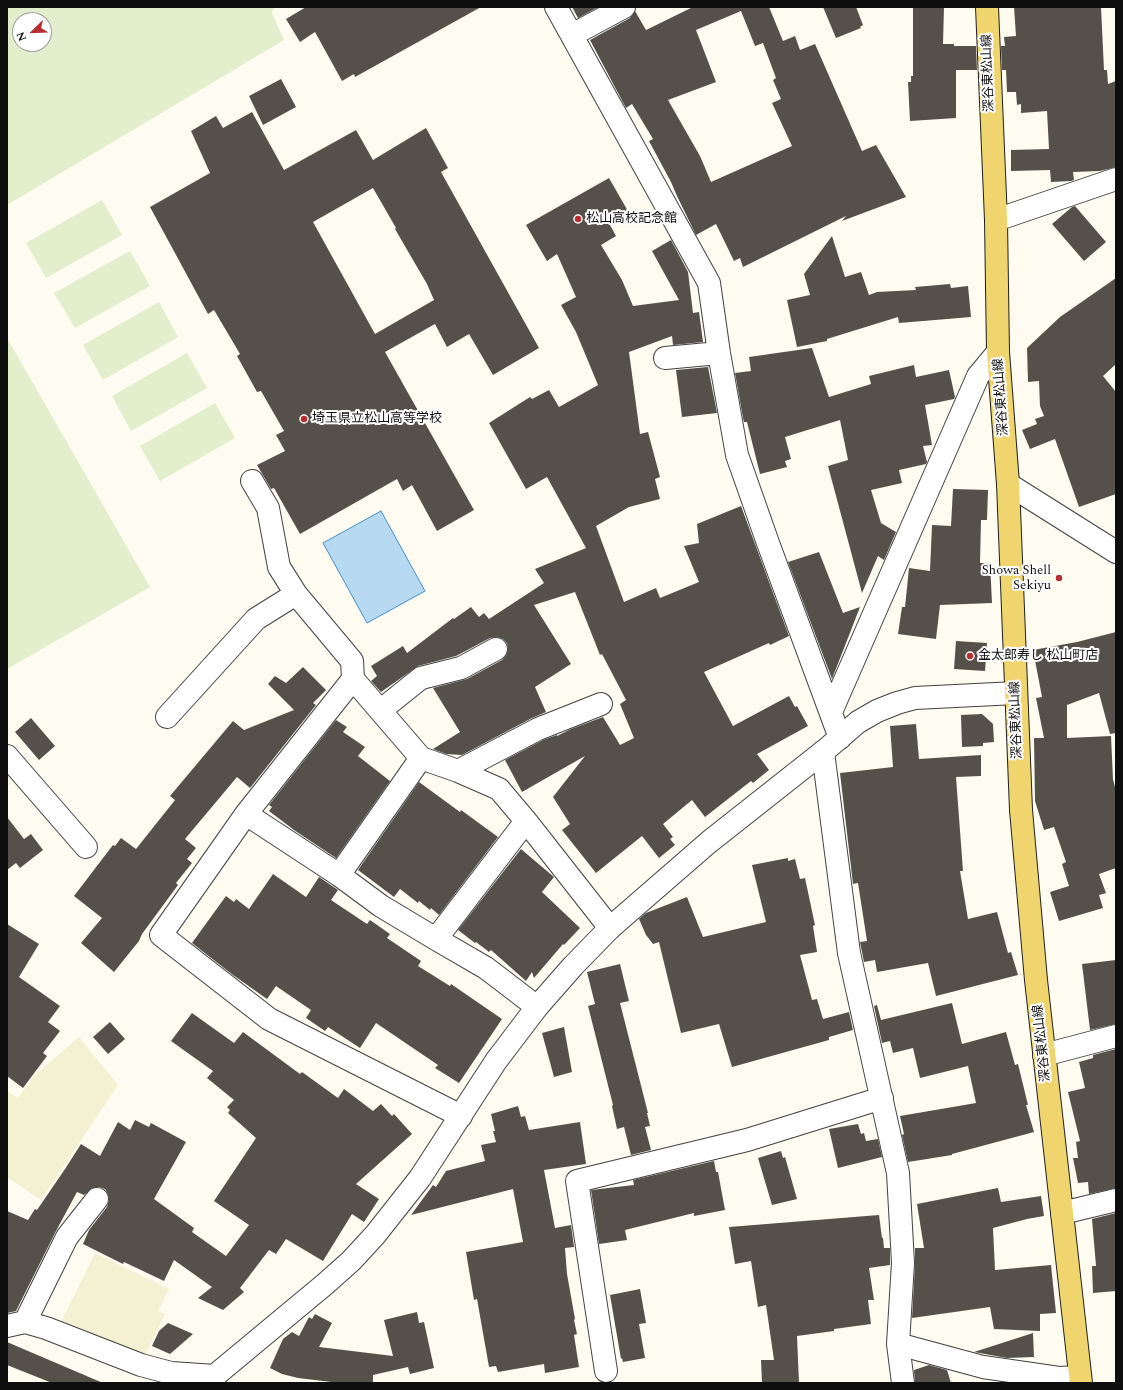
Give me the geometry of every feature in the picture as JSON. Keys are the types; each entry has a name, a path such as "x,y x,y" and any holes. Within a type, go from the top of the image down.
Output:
{"main road":[{"name":"深谷東松山線","path":"987,7 996,220 998,352 1008,484 1021,810 1044,1055 1080,1380"}],"street":[{"path":"556,7 709,282 719,353 737,455 840,738"},
{"path":"572,35 624,7"},
{"path":"996,220 1116,179"},
{"path":"831,712 978,376 998,352"},
{"path":"665,358 719,353"},
{"path":"252,481 268,508 279,567 296,594 352,661 354,679 422,758 458,771 499,789 610,928"},
{"path":"1008,484 1116,552"},
{"path":"168,717 256,619 296,594"},
{"path":"381,710 420,678 461,668 496,649"},
{"path":"354,679 246,814 161,935 269,1019 461,1116"},
{"path":"97,1199 67,1237 16,1324 46,1328 141,1365 171,1373 210,1379 324,1285 366,1246 420,1178 496,1060 537,1007 573,966 610,928 709,842 823,752 858,722 876,711 915,698 1016,693"},
{"path":"458,771 538,729 601,704"},
{"path":"823,752 848,953 898,1173 903,1263 898,1344 902,1383"},
{"path":"7,756 86,847"},
{"path":"339,875 422,758"},
{"path":"246,814 339,875 381,906 436,940 486,968 537,1007"},
{"path":"436,940 526,821"},
{"path":"1044,1055 1116,1036"},
{"path":"606,1371 577,1181 747,1140 882,1098"},
{"path":"1062,1213 1116,1200"},
{"path":"898,1344 983,1367 1080,1380"}],"shaded area":[{"path":"79,1037 118,1085 41,1200 7,1177 7,1091 18,1098 34,1076"},
{"path":"95,1253 169,1289 158,1311 165,1314 144,1358 60,1324"}],"green space":[{"path":"7,7 274,7 272,13 284,40 7,205"},
{"path":"102,200 122,235 46,278 26,243"},
{"path":"130,251 150,286 75,328 54,293"},
{"path":"159,302 178,337 103,380 83,345"},
{"path":"7,338 150,587 7,669"},
{"path":"187,353 207,388 131,431 112,396"},
{"path":"215,403 235,438 160,481 140,446"}],"water":[{"path":"381,511 425,591 367,623 323,543"}],"building":[{"path":"306,7 481,7 355,77 354,74 342,81 315,32 300,42 286,19"},
{"path":"572,7 598,7 578,18"},
{"path":"693,7 769,7 783,41 795,36 800,50 815,44 862,151 876,145 906,197 842,221 846,216 743,267 740,258 734,261 716,224 696,235 671,182 649,141 653,139 632,104 626,108 590,40 630,18 635,11 646,30","holes":["741,11 755,46 763,43 776,78 773,80 781,99 772,103 792,146 711,182 700,156 668,100 716,82 696,30"]},
{"path":"823,7 856,7 863,25 860,27 861,28 836,38"},
{"path":"913,7 944,7 943,44 954,44 954,46 976,46 977,70 956,70 956,118 910,121 908,82 911,82 911,76 913,76"},
{"path":"1014,7 1101,7 1104,70 1107,70 1108,84 1116,81 1116,167 1100,171 1073,172 1074,180 1051,182 1050,170 1011,171 1011,150 1049,149 1047,111 1021,113 1021,104 1017,105 1016,92 1007,92 1006,70 1002,70 1001,46 1005,46 1004,37 1016,36"},
{"path":"281,79 296,107 263,125 249,96"},
{"path":"252,112 284,170 356,130 373,160 426,128 448,168 441,172 539,348 493,375 469,334 447,347 435,324 385,352 474,510 437,531 412,485 403,491 397,479 300,534 274,488 271,489 257,465 285,451 276,435 284,431 261,391 257,392 237,356 240,354 214,310 208,314 150,207 210,173 191,131 216,116 223,128","holes":["373,188 396,228 395,229 427,284 434,300 375,334 313,222"]},
{"path":"609,178 629,213 610,225 616,236 601,245 622,280 633,306 679,300 652,251 671,240 688,272 693,313 699,312 703,342 673,345 672,336 629,352 640,434 648,432 660,477 655,479 660,499 629,507 596,526 624,602 656,588 660,598 699,582 684,546 699,543 697,524 741,506 789,636 770,645 769,643 704,672 733,726 789,696 795,707 797,706 808,726 757,754 769,770 753,783 751,781 705,817 692,800 663,824 673,837 670,839 675,845 659,858 642,836 596,873 562,830 570,824 553,797 585,756 522,792 505,760 543,740 557,736 603,717 620,745 634,738 620,704 626,700 602,654 600,655 575,592 534,605 571,664 535,687 546,712 462,755 446,754 433,749 460,732 433,688 467,679 502,660 506,656 508,650 507,643 503,639 497,637 490,638 456,656 418,666 381,692 371,681 377,676 371,666 403,646 407,653 453,618 454,619 471,607 479,617 484,613 489,619 544,583 535,569 586,548 547,477 526,489 489,423 530,397 532,399 549,390 559,407 598,385 576,332 561,305 576,297 557,254 547,261 526,225"},
{"path":"1075,206 1106,242 1084,261 1052,224"},
{"path":"832,236 845,277 861,272 869,295 877,292 916,290 915,287 950,284 951,288 968,286 971,317 899,323 898,317 827,339 827,341 797,347 787,300 810,295 804,274"},
{"path":"1116,278 1116,364 1103,376 1116,392 1116,494 1079,507 1055,439 1030,449 1022,430 1037,424 1035,419 1044,416 1040,406 1039,381 1028,382 1027,348 1060,317"},
{"path":"812,348 829,397 871,384 869,376 914,365 916,377 949,370 955,397 954,399 925,405 932,445 923,446 927,462 926,464 899,470 902,483 871,490 881,523 896,532 884,560 878,556 862,593 828,466 848,460 840,420 785,437 791,459 785,461 787,467 760,474 747,422 744,422 743,418 735,373 751,371 749,357"},
{"path":"708,367 717,413 682,417 676,370"},
{"path":"953,489 988,490 987,520 981,520 980,563 990,563 992,603 940,605 936,639 898,634 902,607 905,607 909,568 930,571 932,525 951,526"},
{"path":"819,552 843,613 860,607 832,679 788,562"},
{"path":"1116,632 1116,733 1110,734 1099,693 1067,705 1067,738 1111,736 1113,779 1116,791 1116,868 1099,874 1106,893 1099,895 1103,908 1059,921 1050,892 1069,886 1062,864 1066,862 1054,827 1044,830 1035,801 1034,738 1044,738 1036,698 1042,697 1033,650 1077,642"},
{"name":"金太郎寿し 松山町店","path":"956,641 987,643 985,671 954,669"},
{"path":"303,667 326,690 313,703 316,705 250,788 237,777 185,839 196,848 187,859 192,863 176,883 178,885 142,934 139,941 114,972 81,943 102,918 74,896 113,845 115,846 121,838 136,849 175,800 170,796 233,721 244,730 294,710 268,684 275,676 286,683"},
{"path":"982,714 993,724 994,742 983,743 983,746 962,747 961,715"},
{"path":"31,718 55,746 39,760 15,732"},
{"path":"336,720 347,727 343,732 365,747 358,756 390,781 336,858 269,811 272,807 269,805"},
{"path":"916,724 919,759 981,755 981,776 956,777 963,871 960,871 968,919 997,912 1008,953 1011,952 1018,975 936,996 928,963 877,972 875,960 864,962 860,942 867,941 858,883 853,884 840,773 893,767 890,726"},
{"path":"419,782 498,837 439,915 419,901 418,903 400,889 394,897 358,870"},
{"path":"7,817 24,839 31,834 43,850 20,868 16,863 7,870"},
{"path":"521,849 554,877 542,892 580,928 564,945 563,944 534,978 532,972 526,981 491,950 489,952 458,930"},
{"path":"788,858 788,861 795,859 800,879 805,878 815,925 813,926 817,952 800,955 812,1000 817,999 823,1019 849,1012 853,1030 829,1037 829,1040 732,1067 719,1024 681,1033 659,942 653,944 646,935 639,919 646,913 687,897 703,937 766,922 752,865"},
{"path":"273,874 306,897 319,877 338,890 331,900 367,924 370,920 390,934 387,938 421,961 418,966 450,986 451,984 502,1019 459,1083 435,1068 438,1065 376,1023 360,1048 328,1027 325,1031 306,1018 311,1010 276,986 267,999 192,943 226,896 234,902 236,899 249,909"},
{"path":"7,924 39,944 19,977 60,1006 48,1022 60,1031 43,1053 47,1056 23,1088 7,1076"},
{"path":"1116,960 1116,1024 1090,1030 1082,964"},
{"path":"620,964 629,1001 620,1003 650,1126 645,1127 651,1150 631,1155 624,1127 617,1129 613,1105 588,1006 595,1004 587,972"},
{"path":"952,1003 962,1044 1006,1032 1015,1065 1018,1064 1028,1105 1026,1105 1034,1132 952,1155 908,1162 902,1135 904,1134 900,1116 976,1103 968,1066 920,1078 913,1048 893,1053 890,1041 882,1043 874,1006 877,1005 881,1020"},
{"path":"192,1013 234,1043 243,1032 300,1074 302,1072 338,1098 344,1089 373,1111 381,1104 392,1116 394,1114 412,1134 356,1184 379,1199 364,1222 352,1214 323,1261 286,1239 276,1254 269,1250 240,1288 244,1292 223,1310 198,1298 212,1287 174,1260 164,1281 124,1262 123,1264 83,1244 89,1230 107,1207 109,1200 105,1189 99,1187 92,1188 84,1195 77,1192 16,1311 7,1313 7,1211 28,1220 35,1209 37,1210 81,1144 100,1156 118,1122 130,1130 135,1120 149,1127 151,1123 186,1142 154,1199 194,1228 192,1232 226,1256 249,1225 214,1201 256,1138 228,1113 230,1110 227,1107 234,1100 207,1078 213,1071 171,1041"},
{"path":"110,1022 125,1039 108,1054 93,1037"},
{"path":"564,1027 572,1072 554,1077 542,1033"},
{"path":"1116,1049 1116,1188 1089,1194 1088,1182 1078,1183 1073,1158 1078,1158 1076,1142 1080,1141 1068,1092 1085,1088 1079,1062 1093,1058 1093,1055"},
{"path":"518,1106 521,1117 525,1116 529,1130 580,1122 586,1164 544,1170 555,1228 571,1225 574,1247 565,1248 567,1274 577,1334 574,1335 579,1367 545,1373 544,1364 498,1372 496,1366 489,1367 477,1299 474,1300 466,1252 523,1242 513,1189 411,1215 433,1185 436,1187 446,1171 485,1161 481,1145 496,1142 491,1114"},
{"path":"858,1124 861,1134 864,1133 866,1141 878,1139 882,1157 838,1168 829,1129"},
{"path":"781,1151 783,1158 785,1157 797,1199 772,1205 758,1158"},
{"path":"714,1161 716,1172 718,1172 725,1210 694,1216 694,1213 625,1230 627,1240 599,1244 591,1190 634,1185 633,1180"},
{"path":"998,1188 1001,1202 1041,1196 1044,1216 993,1228 995,1270 1051,1265 1056,1313 1040,1314 1040,1331 994,1329 990,1307 912,1318 915,1248 924,1248 917,1204"},
{"path":"1116,1213 1116,1291 1093,1293 1092,1266 1096,1266 1092,1219"},
{"path":"879,1215 884,1248 890,1248 890,1265 869,1268 874,1300 868,1300 871,1324 797,1336 799,1383 762,1383 761,1360 774,1360 766,1305 758,1307 751,1261 735,1264 729,1227"},
{"path":"640,1289 646,1323 639,1324 645,1358 623,1362 622,1358 621,1359 610,1295"},
{"path":"417,1312 419,1323 424,1322 434,1368 410,1374 408,1367 373,1375 373,1383 340,1383 298,1378 282,1374 270,1368 283,1339 292,1332 299,1336 309,1317 312,1319 315,1314 332,1323 319,1347 393,1356 384,1320"},
{"path":"168,1323 193,1334 170,1354 152,1346 159,1331"},
{"path":"1033,1333 1034,1357 1007,1358 974,1352"},
{"path":"7,1342 103,1383 52,1383 7,1365"},
{"path":"929,1365 947,1370 951,1383 915,1383 914,1370"}],"place":[{"name":"松山高校記念館","path":"578,219"},
{"name":"埼玉県立松山高等学校","path":"304,419"},
{"name":"Showa Shell Sekiyu","path":"1059,578"},
{"name":"金太郎寿し 松山町店","path":"970,656"}]}
